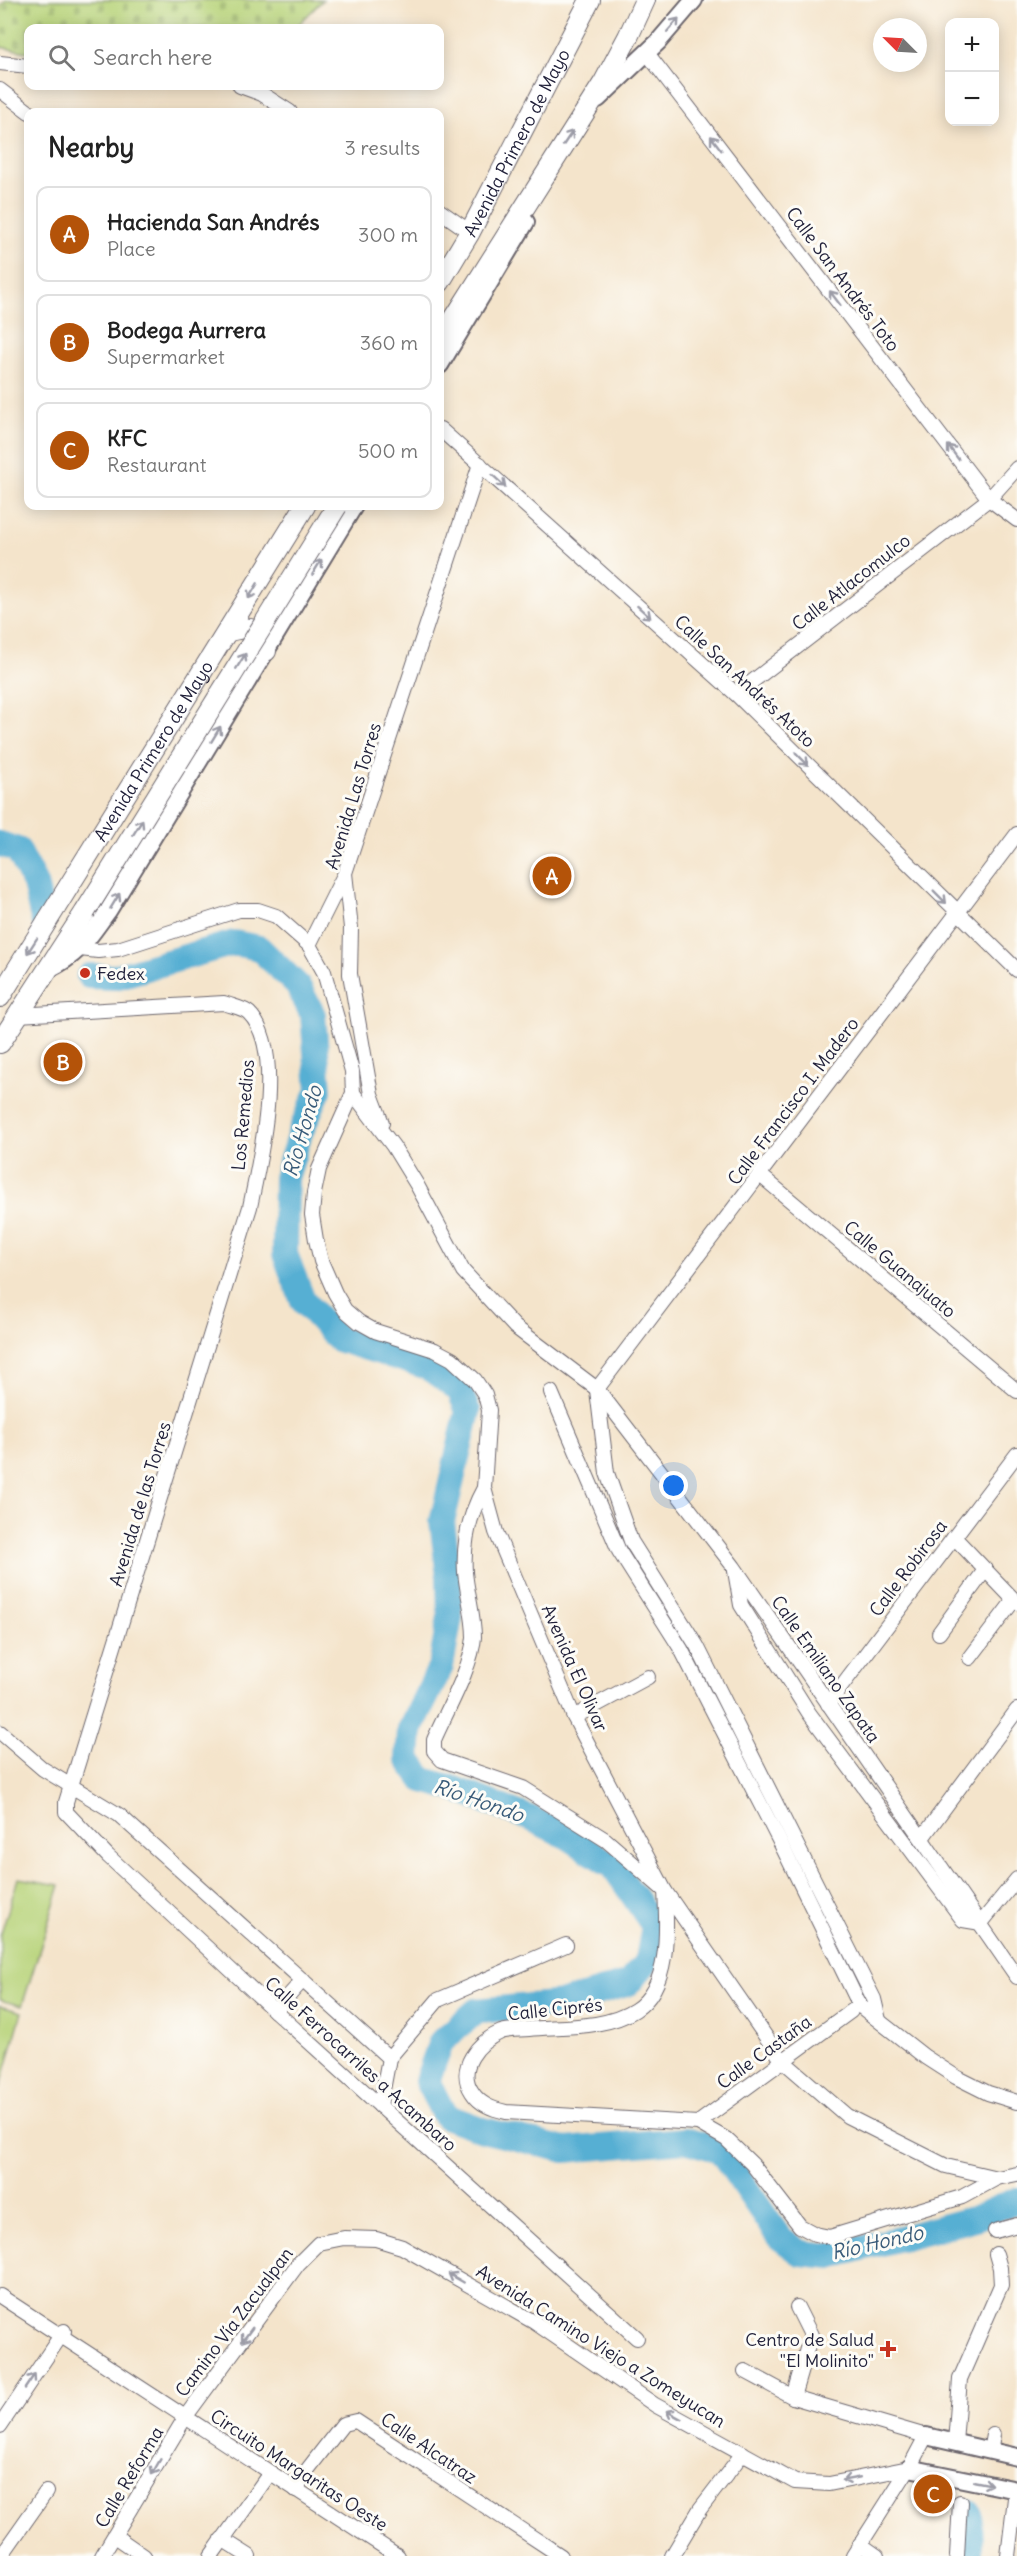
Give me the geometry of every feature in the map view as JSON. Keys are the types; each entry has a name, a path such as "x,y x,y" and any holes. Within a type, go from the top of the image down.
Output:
{"highway":[{"name":"Avenida Primero de Mayo","path":"444,335 604,82 645,0"},
{"name":"Avenida Primero de Mayo","path":"444,275 470,231 588,3"},
{"name":"Avenida Primero de Mayo","path":"0,997 303,510"},
{"name":"Avenida Primero de Mayo","path":"0,1043 85,912 335,510"},
{"path":"229,631 246,627 255,630 262,634 266,651"}],"main road":[{"name":"Avenida Primero de Mayo","path":"587,110 647,52 694,0"},
{"name":"Avenida Primero de Mayo","path":"444,358 536,207 543,194 550,165"},
{"name":"Avenida Primero de Mayo","path":"49,969 69,959 108,911 352,510"},
{"path":"926,2436 955,2443 992,2443 1017,2457"},
{"path":"909,2468 1016,2490"}],"street":[{"name":"Calle San Andrés Toto","path":"647,52 989,499 1017,520"},
{"path":"0,63 24,66"},
{"path":"0,90 24,108"},
{"path":"253,90 262,93 284,108"},
{"path":"444,215 470,231"},
{"name":"Calle San Andrés Atoto","path":"444,432 736,694 1017,970"},
{"name":"Avenida Las Torres","path":"393,1146 371,1094 366,1072 350,974 351,928 345,873 480,464"},
{"name":"Calle Atlacomulco","path":"736,694 989,499 1017,468"},
{"name":"Calle Francisco I. Madero","path":"597,1389 1017,834"},
{"path":"309,945 345,873"},
{"path":"80,948 98,951 118,949 239,910 258,910 276,916 309,945 324,972 336,1007 352,1071 353,1093"},
{"name":"Los Remedios","path":"18,1016 224,1003 248,1012 263,1032 269,1067 262,1146 250,1207"},
{"name":"Calle Emiliano Zapata","path":"353,1093 393,1146 417,1185 463,1271 516,1327 597,1389 734,1567 1017,1977"},
{"name":"Avenida El Olivar","path":"353,1093 319,1169 314,1193 312,1215 321,1261 345,1310 358,1322 375,1331 435,1350 452,1359 475,1380 485,1395 489,1410 484,1488 496,1532 574,1717 665,1891 782,2060 847,2116 945,2166 997,2178"},
{"name":"Calle Guanajuato","path":"759,1174 1017,1391"},
{"name":"Avenida de las Torres","path":"66,1812 66,1802 250,1207"},
{"path":"597,1389 607,1473 632,1541 697,1646 874,1999 879,2020"},
{"path":"551,1392 619,1551 681,1649 782,1846 860,2006 925,2057 956,2077 988,2093 1017,2102"},
{"name":"Calle Robirosa","path":"828,1704 1017,1454"},
{"path":"484,1488 471,1511 467,1527 465,1572 473,1616 471,1656 434,1740 434,1751 442,1760 522,1788 606,1840 665,1891"},
{"path":"954,1537 1015,1602 970,1658"},
{"path":"619,1551 632,1541"},
{"path":"734,1567 741,1605 809,1713 963,1920 981,1923 1017,1879"},
{"path":"939,1633 985,1570"},
{"path":"574,1717 648,1677"},
{"path":"922,1838 1017,1710"},
{"name":"Calle Ferrocarriles a Acambaro","path":"0,1732 43,1769 119,1815 389,2058"},
{"name":"Calle Ferrocarriles a Acambaro","path":"66,1812 108,1856 275,2011 637,2338"},
{"name":"Calle Ciprés","path":"665,1891 668,1933 662,1970 651,1991 637,2009 610,2021 503,2031 481,2046 469,2062 465,2077 472,2093 487,2107 506,2112 698,2123 726,2139 752,2164 800,2226 830,2237 962,2197 997,2178"},
{"path":"380,2106 389,2058 438,2000 566,1946"},
{"path":"275,2011 303,1980"},
{"name":"Calle Castaña","path":"698,2123 851,2011"},
{"path":"997,2178 1017,2174"},
{"path":"995,2231 1017,2225"},
{"name":"Camino Vía Zacualpan","path":"186,2416 298,2264 319,2243 344,2238"},
{"name":"Avenida Camino Viejo a Zomeyucan","path":"344,2238 376,2239 402,2247 534,2322 655,2405 795,2482 829,2484 909,2468"},
{"path":"955,2443 960,2379 1001,2285 996,2254"},
{"name":"Circuito Margaritas Oeste","path":"0,2296 62,2332 398,2556"},
{"path":"793,2397 811,2335 797,2307"},
{"path":"0,2426 62,2332"},
{"path":"745,2371 793,2397 926,2436 909,2468 856,2550 877,2556"},
{"name":"Calle Reforma","path":"102,2556 186,2416"},
{"name":"Calle Alcatraz","path":"296,2490 308,2469 342,2424 356,2421 561,2556"},
{"path":"672,2556 700,2509 743,2453"},
{"path":"211,2556 270,2472"},
{"path":"1008,2556 1016,2490"},
{"path":"1,2556 46,2492"},
{"path":"957,2556 960,2502"},
{"path":"115,2536 144,2556"},
{"path":"222,2539 249,2556"}],"green space":[{"path":"7,0 323,0 299,24 24,24 24,51 0,47 0,6"},
{"path":"18,1878 60,1885 22,2006 0,2000 0,1937"},
{"path":"0,2006 22,2012 0,2089"}],"waterway":[{"name":"Río Hondo","path":"0,844 18,850 35,884 43,918"},
{"name":"Río Hondo","path":"89,976 115,977 234,943 259,948 298,986 313,1015 319,1090 300,1133 286,1178 285,1254 303,1301 338,1339 425,1366 440,1375 459,1390 468,1411 442,1522 449,1576 450,1617 441,1666 410,1730 408,1759 423,1780 449,1787 532,1819 567,1836 613,1866 654,1926 648,1960 629,1983 564,2003 476,2011 441,2042 427,2081 445,2116 483,2130 565,2150 685,2140 720,2150 779,2237 801,2253 832,2256 976,2218 1017,2200"},
{"path":"969,2513 970,2556"}],"place":[{"name":"Hacienda San Andrés","path":"552,876"},
{"name":"Fedex","path":"85,973"},
{"name":"Bodega Aurrera","path":"63,1062"},
{"name":"Centro de Salud \"El Molinito\"","path":"888,2349"},
{"name":"KFC","path":"933,2494"}]}
